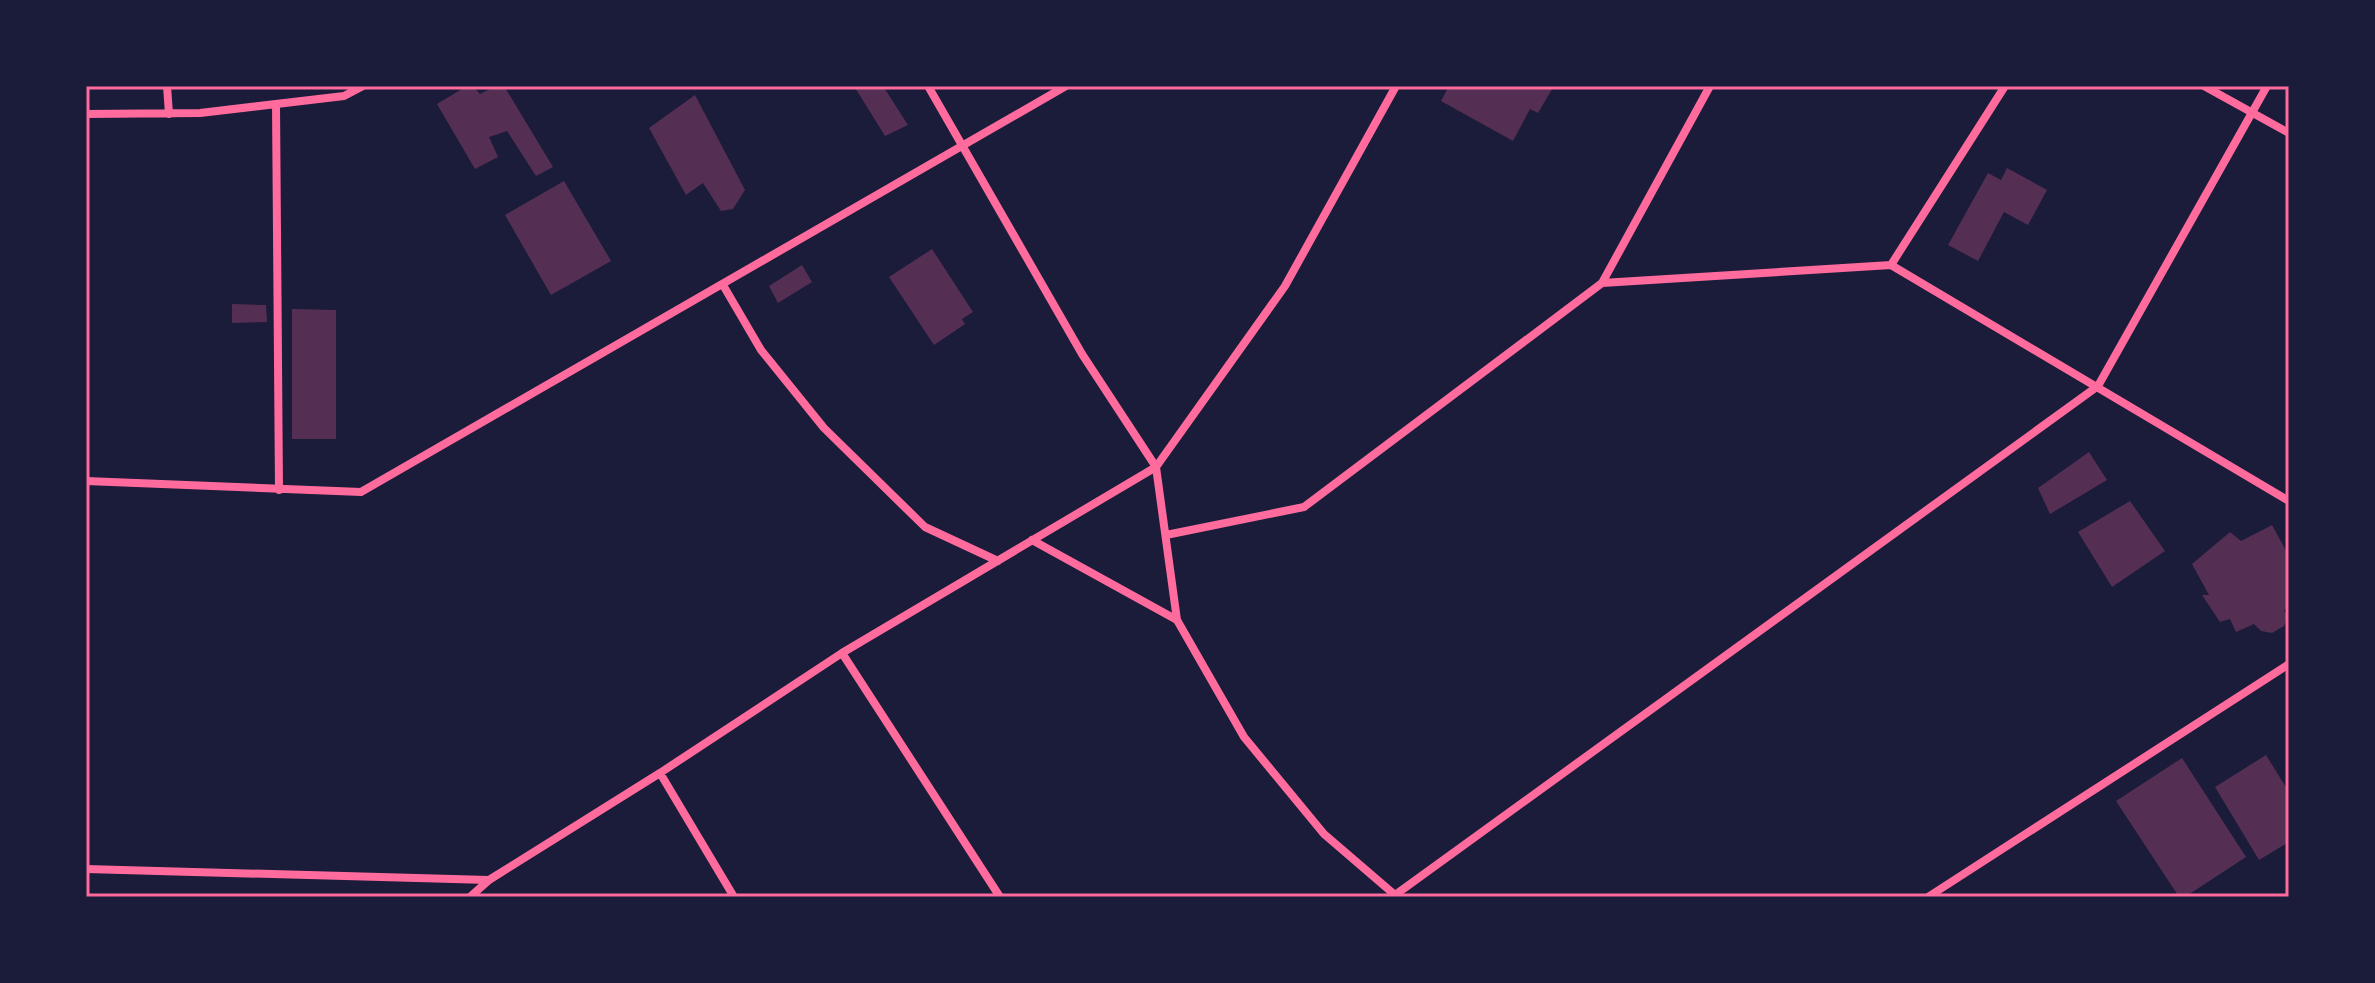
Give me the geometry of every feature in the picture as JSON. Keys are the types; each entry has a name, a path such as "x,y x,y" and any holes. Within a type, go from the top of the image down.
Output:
{"street":[{"path":"167,86 169,114"},
{"path":"86,114 200,113 344,96 363,86"},
{"path":"928,86 1082,354 1156,467 1177,620 1244,737 1324,834 1396,896 2098,386 2267,86"},
{"path":"86,481 361,492 1066,86"},
{"path":"470,897 489,880 660,773 842,653 1156,467 1285,286 1396,86"},
{"path":"1166,535 1304,507 1602,283 1710,86"},
{"path":"1891,265 2005,86"},
{"path":"2204,86 2289,133"},
{"path":"276,104 279,490"},
{"path":"1602,283 1891,265 2289,501"},
{"path":"723,285 761,350 824,428 925,527 998,561"},
{"path":"1032,540 1177,620"},
{"path":"842,653 1000,897"},
{"path":"1928,897 2289,664"},
{"path":"660,773 734,897"},
{"path":"86,869 489,880"}],"building":[{"path":"467,86 473,86 480,94 496,86 504,86 553,167 536,176 507,131 489,137 498,157 475,169 437,104"},
{"path":"854,86 883,86 908,125 885,136"},
{"path":"1449,86 1547,86 1552,89 1538,113 1530,109 1513,141 1441,101"},
{"path":"695,95 745,190 733,209 721,211 703,183 686,195 649,128"},
{"path":"2007,168 2047,190 2028,225 2004,212 1978,261 1948,245 1988,173 2001,180"},
{"path":"564,181 611,261 551,295 505,215"},
{"path":"932,249 973,312 962,319 965,324 934,345 889,277"},
{"path":"802,265 812,282 778,303 769,286"},
{"path":"232,304 266,305 267,322 232,323"},
{"path":"292,309 336,310 336,439 292,439"},
{"path":"2089,452 2107,480 2050,514 2038,488"},
{"path":"2130,501 2165,551 2112,587 2078,532"},
{"path":"2272,525 2289,556 2289,606 2284,610 2288,617 2284,626 2272,633 2261,631 2254,624 2236,632 2230,619 2220,622 2202,595 2209,595 2192,564 2230,532 2241,541"},
{"path":"2266,755 2289,792 2289,842 2259,860 2215,787"},
{"path":"2182,758 2246,857 2185,897 2179,897 2116,801"}]}
